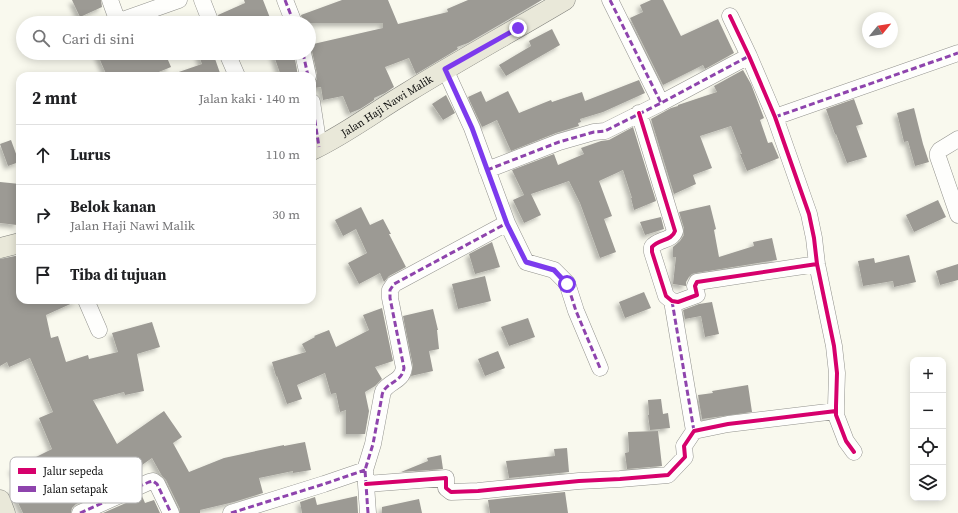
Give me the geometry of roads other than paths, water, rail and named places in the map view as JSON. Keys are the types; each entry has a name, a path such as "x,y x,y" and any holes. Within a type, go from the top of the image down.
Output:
{"main road":[{"name":"Jalan Haji Nawi Malik","path":"316,147 355,127 380,108 565,0"},
{"path":"0,248 16,243"},
{"path":"0,500 5,513"}],"street":[{"path":"110,0 114,16"},
{"path":"133,16 179,0"},
{"path":"202,0 208,16"},
{"path":"285,0 291,16"},
{"path":"610,0 661,103"},
{"path":"730,16 775,117 809,214 837,373 836,415 846,441 854,452"},
{"path":"775,117 958,53"},
{"path":"487,170 565,140 594,132 605,131 749,56"},
{"path":"230,60 235,72"},
{"path":"305,60 307,72"},
{"path":"445,69 472,128 507,224 526,262 554,270 567,284 576,311 600,368"},
{"path":"639,113 675,231 670,238 655,243 652,247 652,252 666,296 672,301 678,302 696,295 695,286 697,282 817,264"},
{"path":"958,139 940,150 938,153 938,157 958,215"},
{"path":"368,513 366,477 382,396 384,390 389,385 400,378 404,368 390,298 390,290 394,284 507,224"},
{"path":"231,513 316,487 366,477 446,478 446,488 451,492 668,475 685,457 684,446 694,431 672,301"},
{"path":"88,304 99,330"},
{"path":"694,431 728,424 836,411"},
{"path":"142,485 149,482 157,484 171,513"},
{"path":"80,513 102,503"}]}
